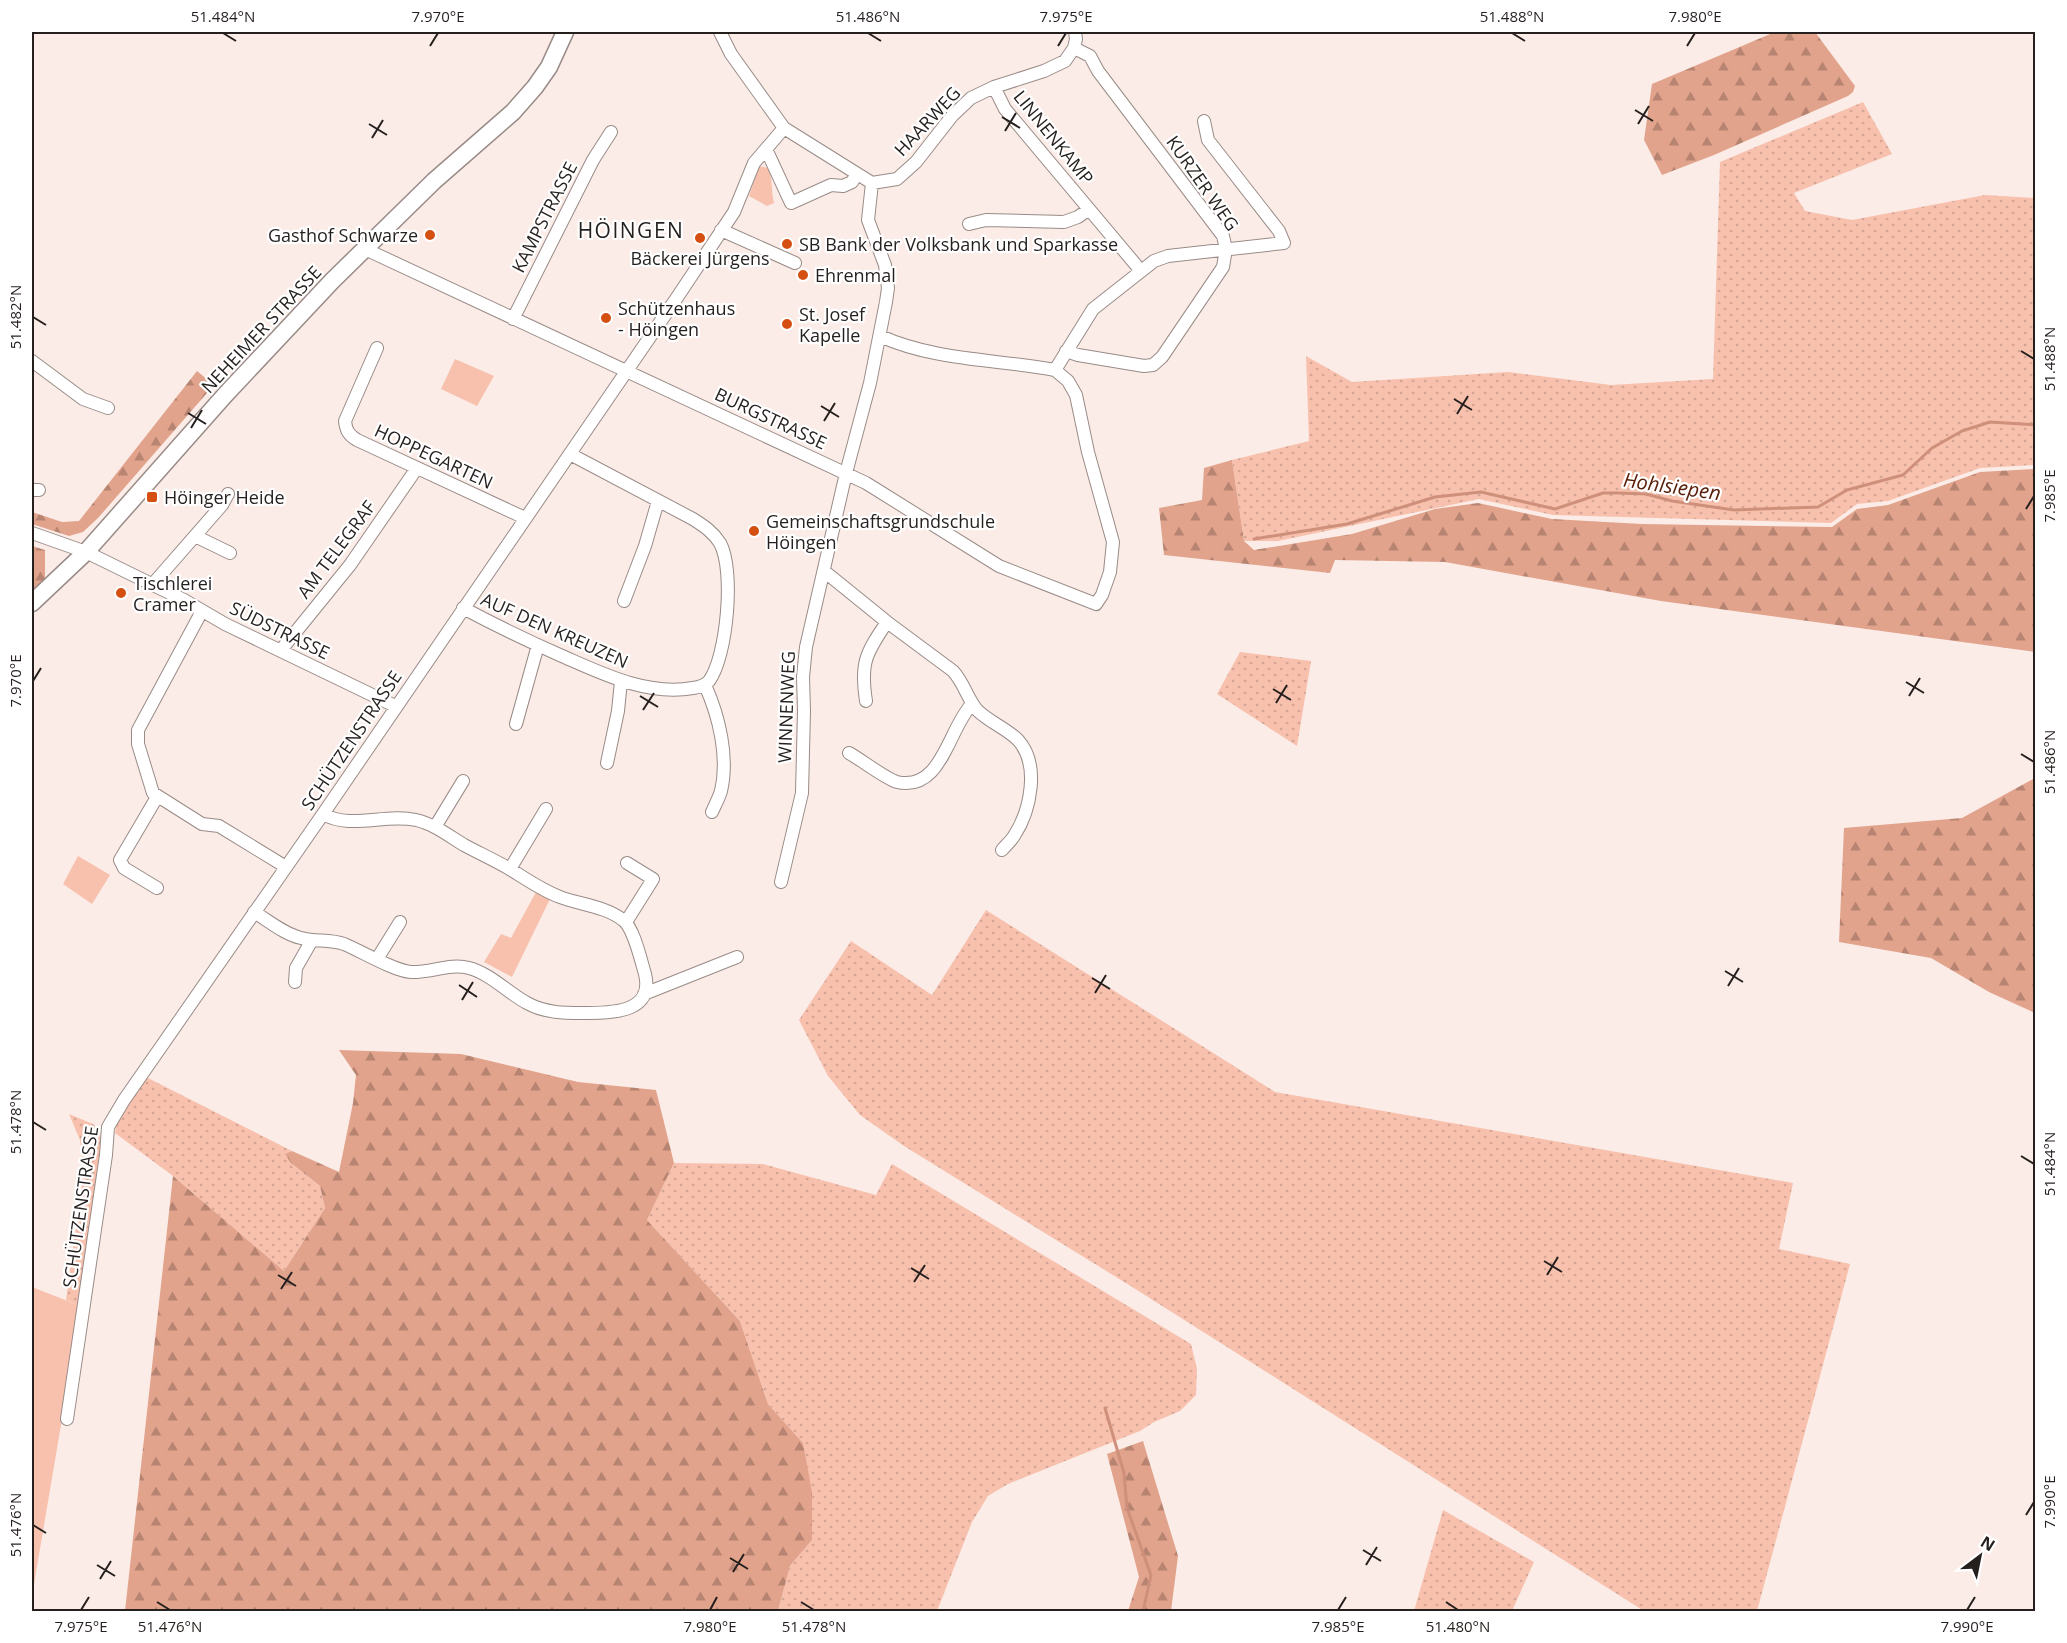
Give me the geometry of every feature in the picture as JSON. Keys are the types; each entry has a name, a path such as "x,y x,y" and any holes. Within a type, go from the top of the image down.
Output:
{"main road":[{"name":"NEHEIMER STRASSE","path":"32,603 86,552 228,392 364,249 434,182 513,112 549,67 565,32"}],"street":[{"path":"720,32 731,54 784,128 872,183"},
{"path":"1074,48 1075,32"},
{"name":"HAARWEG","path":"872,183 897,179 916,162 961,106 971,98 994,87 1058,66 1065,61 1074,48"},
{"name":"KURZER WEG","path":"1066,351 1144,366 1153,365 1162,357 1223,267 1226,249 1223,236 1098,71 1090,56 1074,48"},
{"name":"LINNENKAMP","path":"994,87 1005,109 1141,271"},
{"path":"880,336 903,346 930,353 1055,370 1093,309 1161,258 1284,243 1279,231 1208,140 1204,121"},
{"name":"SCHÜTZENSTRASSE","path":"67,1419 106,1155 108,1127 124,1100 627,371 734,212 754,163 784,128"},
{"name":"KAMPSTRASSE","path":"513,319 593,160 611,132"},
{"path":"766,149 791,204 831,185 843,186 852,182 857,174"},
{"name":"WINNENWEG","path":"781,882 802,793 803,661 846,473 870,383 888,288 885,265 868,220 872,183"},
{"name":"LINNENKAMP","path":"969,224 986,220 1064,222 1078,217 1089,209"},
{"path":"721,230 795,263"},
{"name":"BURGSTRASSE","path":"364,249 846,473 866,483 999,566 1096,604 1102,595 1110,572 1113,542 1088,452 1076,395 1068,381 1055,370"},
{"name":"HOPPEGARTEN","path":"377,348 347,414 346,430 357,440 525,518"},
{"path":"32,361 83,399 108,408"},
{"path":"570,454 693,519 711,531 726,558 729,587 723,636 714,671 705,686 720,732 724,766 721,791 712,812"},
{"name":"AM TELEGRAF","path":"281,650 350,565 417,468"},
{"path":"152,585 222,505 228,494"},
{"path":"624,601 645,546 658,501"},
{"name":"SÜDSTRASSE","path":"32,533 86,552 395,706"},
{"path":"195,536 230,554"},
{"path":"824,571 953,671 972,704 983,716 1015,737 1024,748 1029,763 1031,784 1026,808 1014,836 1002,850"},
{"name":"AUF DEN KREUZEN","path":"463,608 538,645 621,681 674,690 705,686"},
{"path":"202,611 138,730 138,744 153,794 202,824 219,826 285,867"},
{"path":"866,701 865,660 887,622"},
{"path":"516,724 538,645"},
{"path":"607,763 618,711 621,681"},
{"path":"849,753 896,782 919,782 933,772 964,713 972,704"},
{"path":"435,827 463,781"},
{"path":"157,797 121,856 120,862 124,868 157,888"},
{"path":"510,869 546,809"},
{"path":"323,814 342,821 408,818 426,823 559,897 607,911 626,922 633,936 645,977 644,994"},
{"path":"626,922 653,879 627,863"},
{"path":"254,912 287,933 312,940 335,941 403,971 457,967 472,969 528,1004 561,1013 612,1013 627,1010 644,994 737,957"},
{"path":"377,959 400,922"},
{"path":"295,982 296,968 312,940"}],"shaded area":[{"path":"1863,102 1892,154 1794,193 1805,211 1852,220 1985,195 2035,198 2035,465 1980,468 1888,501 1857,504 1831,523 1553,515 1479,499 1278,541 1244,541 1232,460 1309,441 1306,356 1352,382 1508,372 1611,385 1713,379 1720,162"},
{"path":"759,166 768,168 771,176 774,203 767,206 749,196"},
{"path":"455,359 494,376 477,406 441,389"},
{"path":"1240,652 1311,661 1297,746 1217,694"},
{"path":"78,856 110,875 92,904 63,884"},
{"path":"536,892 550,899 512,977 484,962 501,934 511,938"},
{"path":"986,910 1275,1092 1793,1183 1779,1249 1850,1264 1757,1611 1644,1611 1129,1285 904,1146 860,1115 828,1076 799,1020 851,941 932,995"},
{"path":"146,1077 292,1151 286,1154 291,1163 320,1186 325,1208 284,1271 173,1176 115,1133 117,1119"},
{"path":"69,1114 93,1124 100,1131 101,1148 78,1305 66,1300 84,1169 80,1140"},
{"path":"674,1163 763,1164 876,1195 892,1164 1191,1344 1197,1369 1196,1395 1180,1411 1140,1431 1008,1484 988,1496 972,1522 937,1611 778,1611 790,1566 812,1540 803,1443 768,1404 740,1321 647,1220"},
{"path":"32,1287 78,1305 62,1419 32,1596"},
{"path":"1443,1510 1534,1562 1512,1611 1414,1611"}],"green space":[{"path":"1775,32 1815,32 1855,86 1853,92 1714,155 1662,175 1644,140 1652,84"},
{"path":"197,371 214,385 98,518 83,532 69,536 32,524 32,512 62,522 79,521"},
{"path":"1232,460 1244,541 1254,550 1352,534 1435,509 1478,503 1552,519 1642,524 1832,527 1857,509 1888,505 1980,472 2035,469 2035,652 1661,601 1445,562 1335,560 1330,573 1164,555 1159,508 1202,500 1204,468"},
{"path":"32,546 45,550 45,579 32,592"},
{"path":"2035,740 2035,1013 1989,992 1931,958 1839,942 1844,828 1962,818 2033,779"},
{"path":"339,1050 461,1054 578,1082 656,1090 674,1163 647,1220 740,1321 768,1404 803,1443 812,1492 812,1540 790,1566 778,1611 125,1611 173,1176 284,1271 325,1208 320,1186 291,1163 285,1154 292,1151 339,1172 353,1103 356,1075"},
{"path":"1143,1441 1178,1556 1171,1611 1128,1611 1139,1577 1107,1454"}],"waterway":[{"name":"Hohlsiepen","path":"1254,539 1347,524 1435,497 1481,492 1555,509 1603,493 1646,494 1672,501 1734,510 1818,507 1847,490 1903,475 1932,448 1962,431 1990,422 2036,425"},
{"path":"1105,1408 1124,1473 1127,1508 1151,1575 1143,1612"}],"place":[{"name":"Gasthof Schwarze","path":"430,235"},
{"name":"Bäckerei Jürgens","path":"700,238"},
{"name":"SB Bank der Volksbank und Sparkasse","path":"787,244"},
{"name":"Ehrenmal","path":"803,275"},
{"name":"Schützenhaus - Höingen","path":"606,318"},
{"name":"St. Josef Kapelle","path":"787,324"},
{"name":"Höinger Heide","path":"152,497"},
{"name":"Gemeinschaftsgrundschule Höingen","path":"754,531"},
{"name":"Tischlerei Cramer","path":"121,593"}],"district":[{"name":"HÖINGEN","path":"631,230"}]}
